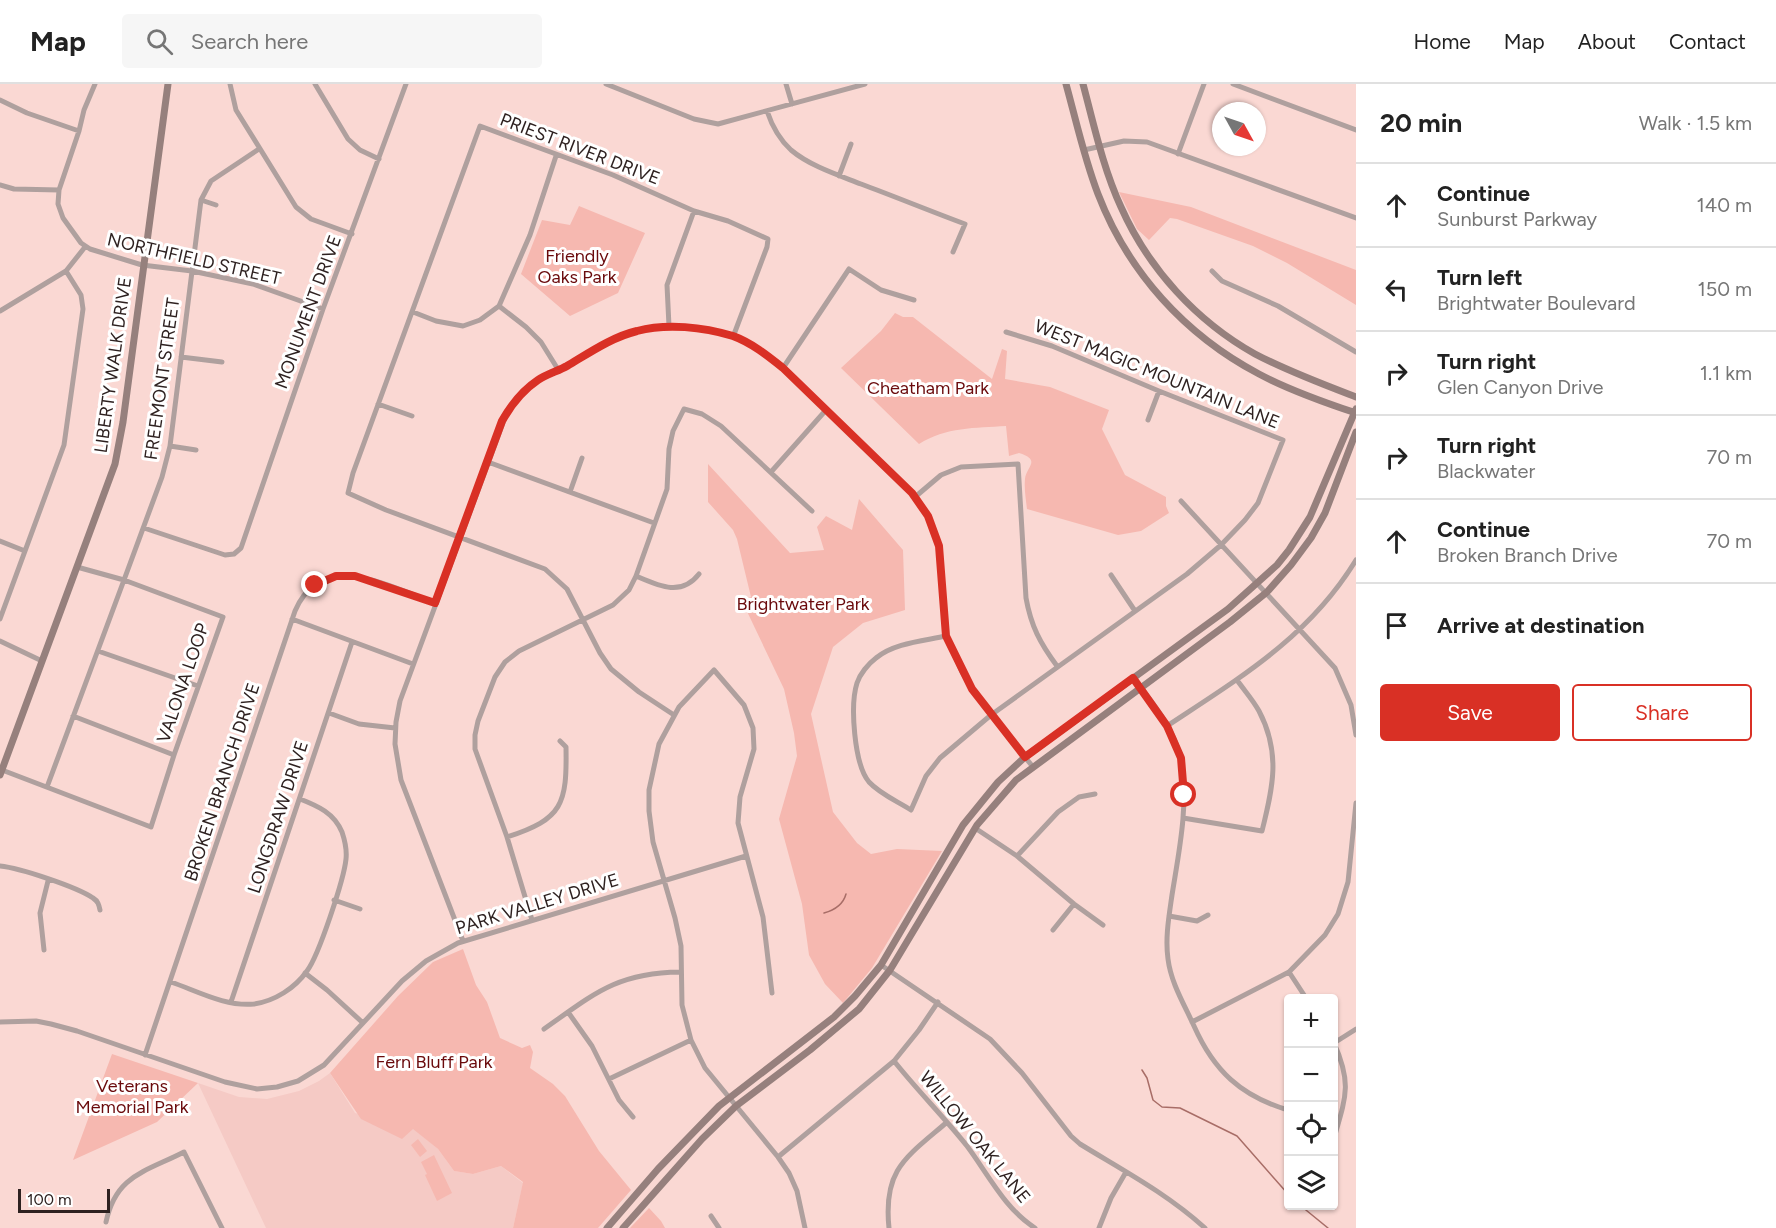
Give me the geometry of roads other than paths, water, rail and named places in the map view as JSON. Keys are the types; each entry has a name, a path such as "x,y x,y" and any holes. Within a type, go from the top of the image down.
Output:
{"street":[{"path":"0,186 60,190 84,110 95,84"},
{"name":"LIBERTY WALK DRIVE","path":"1,773 110,479 119,448 168,84"},
{"path":"230,84 236,110 301,212 310,219 352,234"},
{"path":"315,84 348,139 360,150 379,159"},
{"name":"MONUMENT DRIVE","path":"144,528 225,555 239,551 323,309 406,84"},
{"path":"606,84 704,122 728,122 865,84"},
{"path":"786,84 792,104"},
{"path":"607,1228 658,1168 719,1106 834,1017 881,965 963,825 998,782 1025,757 1228,609 1258,583 1289,550 1310,517 1355,412 1281,385 1235,360 1190,327 1160,297 1131,259 1104,209 1084,150 1066,84"},
{"path":"1083,84 1100,146 1121,206 1133,230 1172,286 1201,316 1236,343 1280,366 1356,397"},
{"path":"1178,154 1204,84"},
{"path":"1233,84 1356,130"},
{"path":"0,100 27,113 79,131"},
{"path":"767,111 776,131 793,152 840,176 965,224 953,252"},
{"name":"PRIEST RIVER DRIVE","path":"460,537 386,510 348,493 353,473 480,126 556,156 613,175 694,211 728,221 768,239 733,337"},
{"path":"1084,150 1124,141 1137,141 1356,218"},
{"path":"840,176 851,144"},
{"name":"FREEMONT STREET","path":"124,580 162,477 170,446 201,200 211,181 259,149"},
{"path":"412,312 436,321 463,326 480,320 499,306 530,235 556,156"},
{"name":"NORTHFIELD STREET","path":"60,190 58,204 63,218 85,247 142,265 192,271 253,284 323,309"},
{"path":"201,200 216,205"},
{"path":"669,326 666,285 694,211"},
{"path":"0,310 66,271 85,247"},
{"path":"783,368 849,269 881,290 914,300"},
{"path":"0,619 60,458 67,429 83,309 81,295 66,271"},
{"path":"1147,281 1160,271"},
{"path":"1212,271 1222,281 1278,306 1356,352"},
{"path":"1160,297 1172,286"},
{"path":"499,306 541,342 559,371"},
{"path":"463,941 401,780 396,760 395,728 400,701 502,421 513,404 539,380 610,341 637,331 669,326 697,329 733,337 760,350 783,368 901,481 928,516 939,546 946,636 962,672 991,715 1034,767"},
{"name":"WEST MAGIC MOUNTAIN LANE","path":"946,636 891,648 866,667 857,683 854,703 860,766 867,780 878,790 911,810 926,776 940,758 991,715 1187,574 1221,545 1258,503 1283,440 1052,346 1006,332"},
{"path":"181,357 222,362"},
{"path":"1148,420 1159,391"},
{"path":"378,404 412,416"},
{"path":"532,920 507,837 477,758 475,744 478,721 495,677 505,662 519,651 620,600 629,590 667,489 669,449 673,431 684,409 702,414 720,426 812,511"},
{"path":"771,472 826,410"},
{"path":"623,1228 702,1139 736,1106 810,1050 859,1009 890,970 975,828 1016,780 1267,592 1311,538 1325,513 1356,432"},
{"path":"1344,465 1356,444"},
{"path":"170,446 196,450"},
{"path":"570,492 582,458"},
{"path":"488,462 654,523"},
{"path":"915,497 941,475 961,467 1018,464 1029,618 1040,642 1057,666"},
{"path":"1181,501 1335,668 1351,705 1356,735"},
{"path":"460,537 545,569 567,589 600,652 614,672 674,715"},
{"path":"0,541 25,551"},
{"path":"1167,726 1237,680 1301,629 1320,610 1356,560"},
{"path":"47,787 124,580 77,567"},
{"path":"636,576 655,584 677,588 689,584 699,574"},
{"name":"BROKEN BRANCH DRIVE","path":"145,1055 292,619 302,598 322,581 345,575 360,577 435,603"},
{"path":"1111,575 1134,611"},
{"name":"VALONA LOOP","path":"1,773 47,787 151,827 223,617 124,580"},
{"path":"292,619 413,663"},
{"path":"0,641 42,661"},
{"name":"LONGDRAW DRIVE","path":"231,1002 352,642"},
{"path":"98,651 198,686"},
{"path":"772,993 763,917 739,828 740,797 754,749 753,729 744,705 714,670 688,696 674,715 659,744 649,790 653,842 681,945 683,1015 691,1040 705,1068 778,1157 793,1180 805,1228"},
{"path":"1133,678 1167,726 1181,758 1183,818 1167,943 1171,973 1202,1044 1211,1058 1230,1079 1260,1100 1284,1109"},
{"path":"1183,818 1263,831 1273,779 1273,759 1258,710 1237,680"},
{"path":"329,712 359,724 395,728"},
{"path":"74,716 174,755"},
{"path":"507,837 538,826 551,816 561,801 567,779 566,747 560,741"},
{"path":"1017,856 1058,812 1079,797 1095,794"},
{"path":"171,982 231,1002 254,1004 269,1000 291,988 305,973 316,954 346,858 342,832 334,820 324,810 300,800"},
{"path":"1192,1022 1289,972 1325,935 1338,914 1348,882 1356,803"},
{"path":"975,828 1017,856 1103,926"},
{"name":"PARK VALLEY DRIVE","path":"0,1022 21,1021 51,1024 225,1082 247,1088 267,1089 298,1081 316,1071 414,970 440,952 463,941 746,856"},
{"path":"0,867 18,870 93,898 100,910"},
{"path":"44,950 40,913 48,880"},
{"path":"334,900 360,909"},
{"path":"1053,930 1074,904"},
{"path":"1169,916 1197,921 1208,915"},
{"path":"881,965 990,1039 1022,1073 1071,1136 1171,1199 1205,1228"},
{"path":"544,1029 595,992 612,984 645,974 680,972"},
{"path":"1289,972 1303,994"},
{"path":"305,973 363,1023"},
{"path":"778,1157 894,1061 938,1002"},
{"path":"568,1012 584,1034 619,1100 633,1117"},
{"path":"1338,1040 1356,1029"},
{"path":"609,1078 691,1040"},
{"path":"1336,1048 1344,1067 1346,1087 1345,1099 1338,1117"},
{"name":"WILLOW OAK LANE","path":"894,1061 966,1146 1008,1204 1035,1228"},
{"path":"889,1228 887,1208 889,1188 898,1168 906,1158 946,1123"},
{"path":"106,1222 110,1204 121,1186 184,1152 222,1228"},
{"path":"1099,1228 1111,1198 1126,1172"},
{"path":"711,1216 719,1228"},
{"path":"1022,1228 1026,1222"}],"waterway":[{"path":"824,913 838,906 846,894"},
{"path":"1142,1070 1147,1078 1153,1100 1162,1107 1180,1108 1237,1136 1284,1189"},
{"path":"1306,1210 1328,1228"}],"park label":[{"name":"Friendly Oaks Park","path":"577,266"},
{"name":"Cheatham Park","path":"928,388"},
{"name":"Brightwater Park","path":"803,604"},
{"name":"Fern Bluff Park","path":"434,1062"},
{"name":"Veterans Memorial Park","path":"132,1096"}]}
